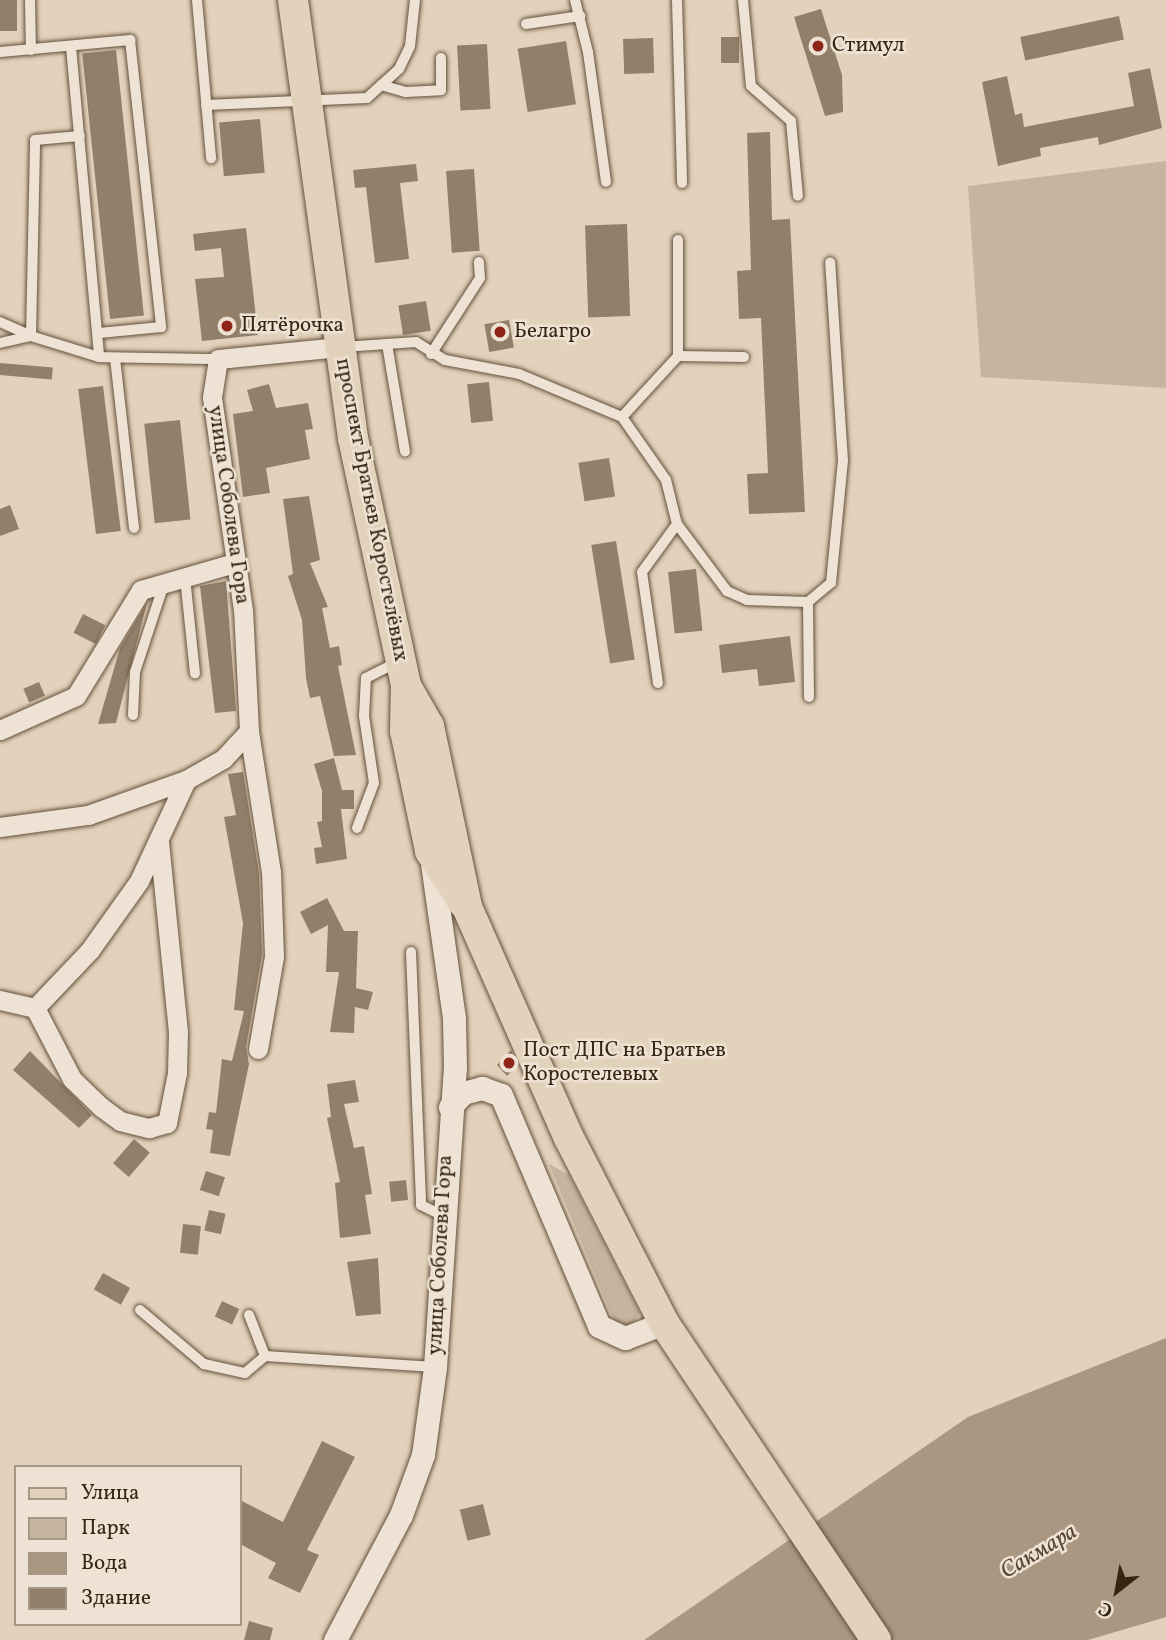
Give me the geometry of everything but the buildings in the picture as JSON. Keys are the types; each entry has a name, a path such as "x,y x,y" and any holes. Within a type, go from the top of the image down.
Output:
{"main road":[{"name":"проспект Братьев Коростелёвых","path":"293,0 339,347 403,674 405,732 430,850 467,907 569,1138 664,1323 876,1640"},
{"name":"проспект Братьев Коростелёвых","path":"403,674 429,726 467,907"}],"street":[{"path":"218,359 339,347"},
{"name":"улица Соболева Гора","path":"218,359 212,397 251,699 249,731 271,872 273,942 258,1049"},
{"path":"0,730 76,696 141,590 234,563"},
{"path":"0,827 88,814 186,780 223,759 249,731"},
{"path":"35,1008 106,929 159,841 186,780"},
{"path":"0,1000 35,1008 72,1079 120,1121 149,1128 167,1123 177,1073 178,1032 159,841"},
{"name":"улица Соболева Гора","path":"335,1640 401,1515 423,1455 435,1367 454,1018 430,850"},
{"path":"450,1107 463,1093 482,1088 501,1095 600,1326 625,1338 664,1323"}],"lane":[{"path":"30,0 31,50"},
{"path":"197,0 211,158"},
{"path":"206,105 367,98 399,69 410,46 415,0"},
{"path":"575,0 580,16 606,182"},
{"path":"677,0 682,183"},
{"path":"743,0 751,86 791,121 798,196"},
{"path":"526,24 580,16"},
{"path":"0,52 130,40 161,327 99,334"},
{"path":"71,47 99,357"},
{"path":"381,85 406,92 441,90 441,58"},
{"path":"31,335 35,140 80,136"},
{"path":"622,417 678,355 678,240"},
{"path":"431,354 480,278 479,262"},
{"path":"339,347 416,342 431,354 519,374 622,417 666,480 677,524 727,591 747,600 808,602 831,583 843,461 830,262"},
{"path":"0,322 99,357 218,359"},
{"path":"0,343 31,335"},
{"path":"387,344 405,452"},
{"path":"678,355 744,357"},
{"path":"115,358 134,528"},
{"path":"658,683 642,572 677,524"},
{"path":"185,577 195,673"},
{"path":"133,715 135,672 164,583"},
{"path":"808,602 809,697"},
{"path":"357,828 373,783 364,716 366,678 403,674"},
{"path":"411,952 421,1205 444,1216"},
{"path":"140,1310 204,1364 245,1373 265,1356 435,1367"},
{"path":"249,1315 265,1356"}],"green space":[{"path":"1166,161 1166,388 981,377 968,186"},
{"path":"549,1164 569,1175 640,1313 629,1328 615,1323"}],"water":[{"name":"Сакмара","path":"1166,1338 1166,1617 1088,1640 644,1640 968,1417"}],"place":[{"name":"Стимул","path":"818,46"},
{"name":"Пятёрочка","path":"227,326"},
{"name":"Белагро","path":"500,332"},
{"name":"Пост ДПС на Братьев Коростелевых","path":"509,1063"}]}
